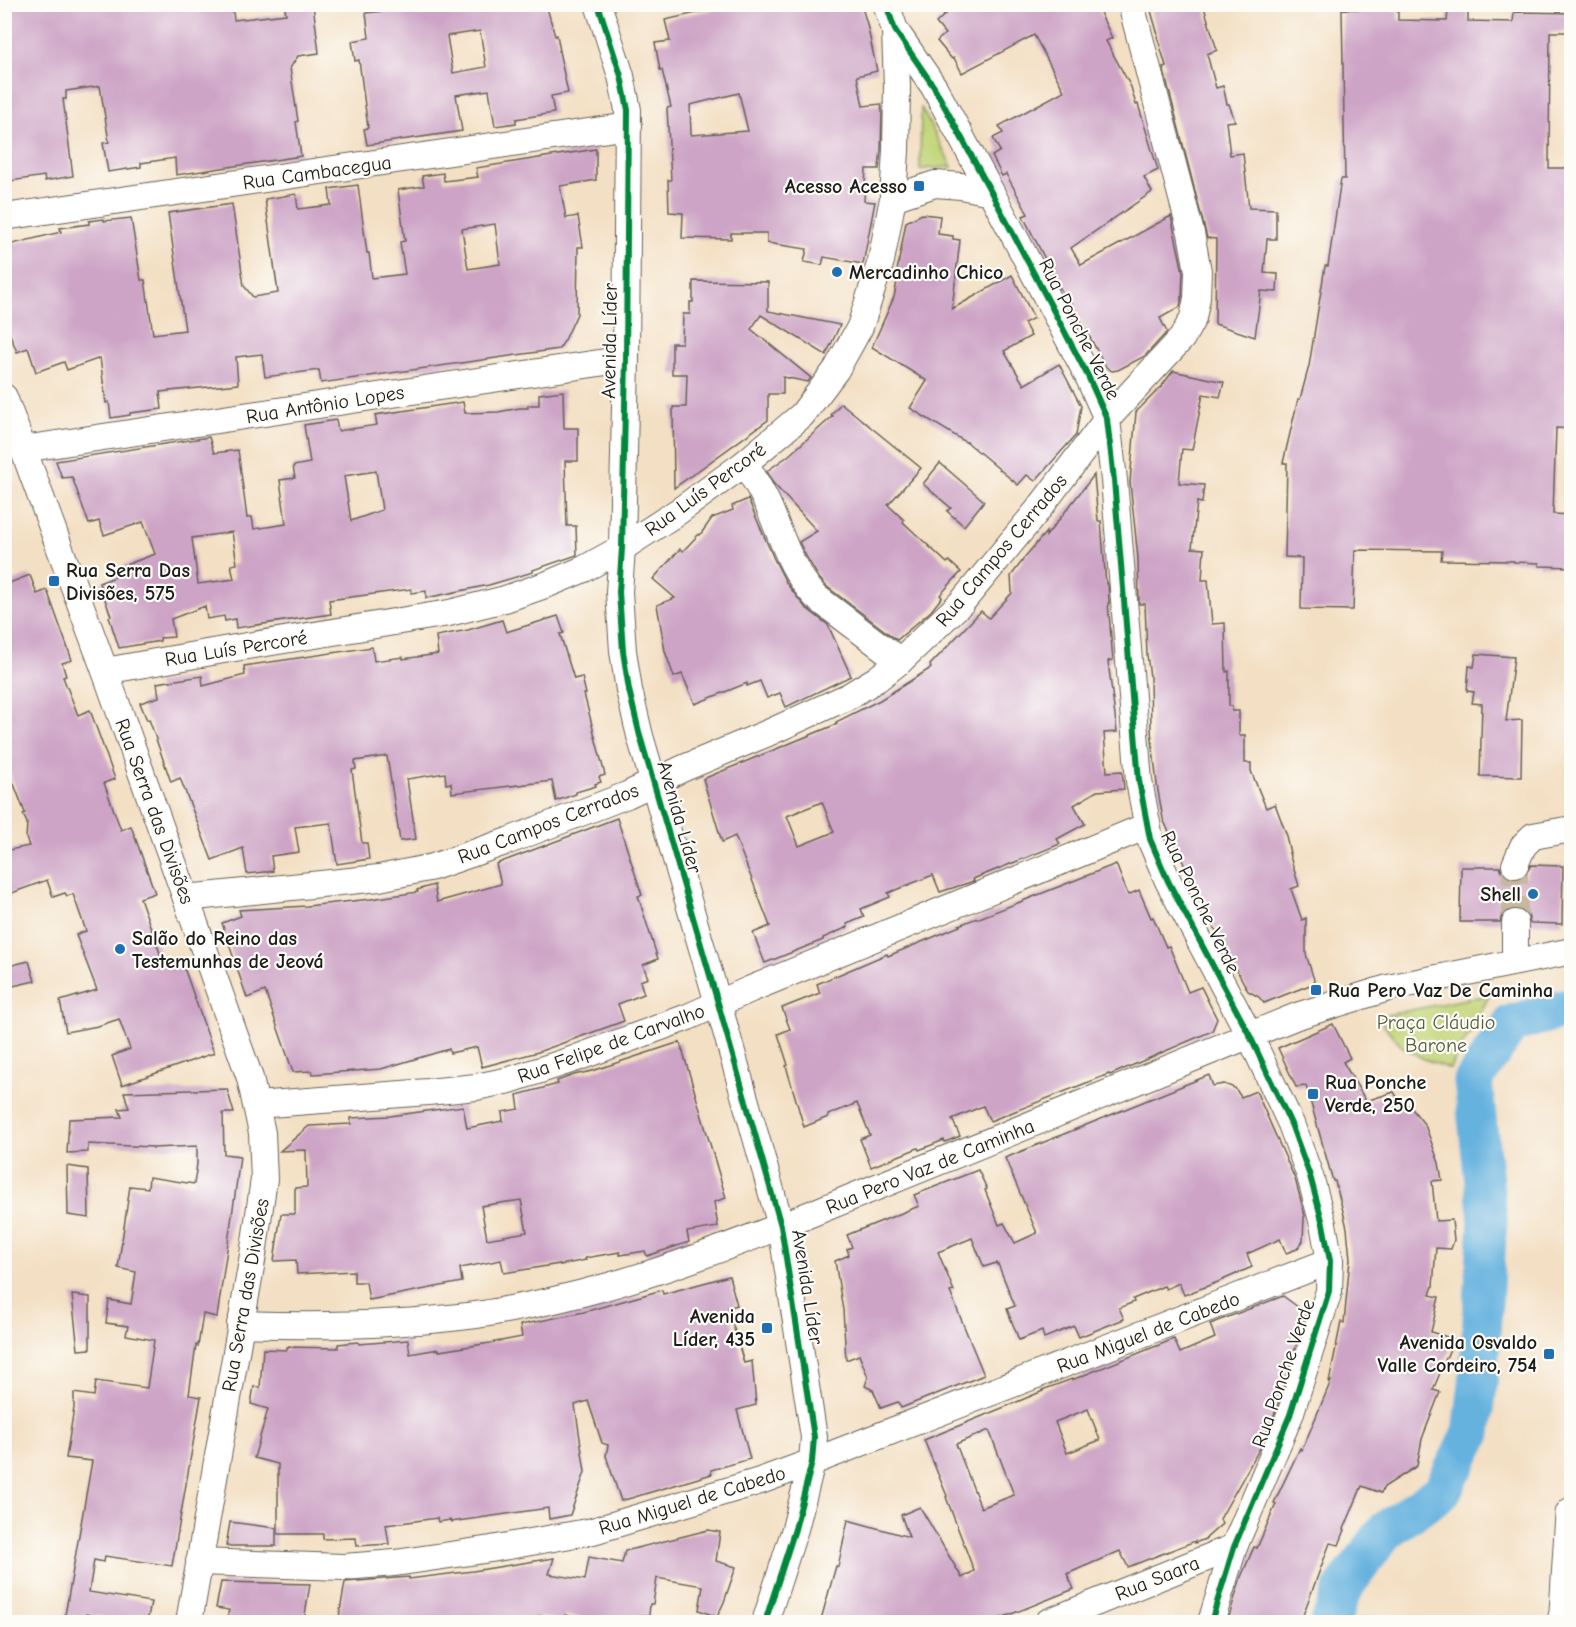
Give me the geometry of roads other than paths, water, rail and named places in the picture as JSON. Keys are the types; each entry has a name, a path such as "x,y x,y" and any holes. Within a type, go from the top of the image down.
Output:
{"main road":[{"path":"1564,1623 1570,1580 1572,1514"}],"street":[{"name":"Avenida Líder","path":"598,4 621,76 629,126 622,548 619,592 623,651 640,736 781,1226 814,1437 812,1462 795,1529 765,1623"},
{"name":"Rua Campos Cerrados","path":"186,898 379,879 433,867 627,795 768,733 849,696 877,679 900,661 962,602 1038,510 1107,419 1182,338 1193,318 1197,298 1198,271 1191,233 1131,4"},
{"name":"Rua Ponche Verde","path":"894,14 1088,376 1107,419 1139,781 1147,826 1168,881 1251,1036 1291,1124 1310,1176 1323,1224 1330,1261 1329,1291 1290,1414 1234,1547 1211,1623"},
{"name":"Rua Luís Percoré","path":"105,671 449,613 506,599 584,569 622,548 679,511 745,463 802,415 836,370 864,316 881,261 893,198 897,109 894,14"},
{"name":"Rua Cambacegua","path":"4,217 629,126"},
{"path":"893,198 935,184 991,192"},
{"name":"Rua Antônio Lopes","path":"23,449 626,358"},
{"name":"Rua Serra das Divisões","path":"4,397 105,671 250,1078 262,1133 264,1179 253,1255 189,1623"},
{"path":"745,463 767,503 795,570 805,585 816,597 900,661"},
{"name":"Rua Felipe de Carvalho","path":"256,1105 476,1087 510,1080 688,1017 1147,826"},
{"path":"1515,865 1523,846 1533,836 1572,829"},
{"path":"1515,923 1515,962"},
{"name":"Rua Pero Vaz de Caminha","path":"240,1324 288,1326 378,1324 478,1315 552,1301 614,1285 706,1256 1297,1016 1388,988 1572,951"},
{"name":"Rua Miguel de Cabedo","path":"199,1562 345,1566 395,1563 592,1531 760,1481 812,1462 1330,1261"},
{"name":"Rua Saara","path":"1048,1623 1234,1547"}],"waterway":[{"path":"1330,1622 1344,1587 1385,1531 1442,1491 1472,1433 1478,1385 1488,1220 1473,1081 1511,1024 1563,1009"}],"tunnel":[{"path":"1515,865 1515,923"}],"place":[{"name":"Acesso Acesso","path":"919,186"},
{"name":"Mercadinho Chico","path":"837,272"},
{"name":"Rua Serra Das Divisões, 575","path":"54,581"},
{"name":"Shell","path":"1533,894"},
{"name":"Salão do Reino das Testemunhas de Jeová","path":"120,949"},
{"name":"Rua Pero Vaz De Caminha","path":"1316,990"},
{"name":"Rua Ponche Verde, 250","path":"1313,1094"},
{"name":"Avenida Líder, 435","path":"767,1328"},
{"name":"Avenida Osvaldo Valle Cordeiro, 754","path":"1549,1354"}],"park label":[{"name":"Praça Cláudio Barone","path":"1436,1034"}]}
